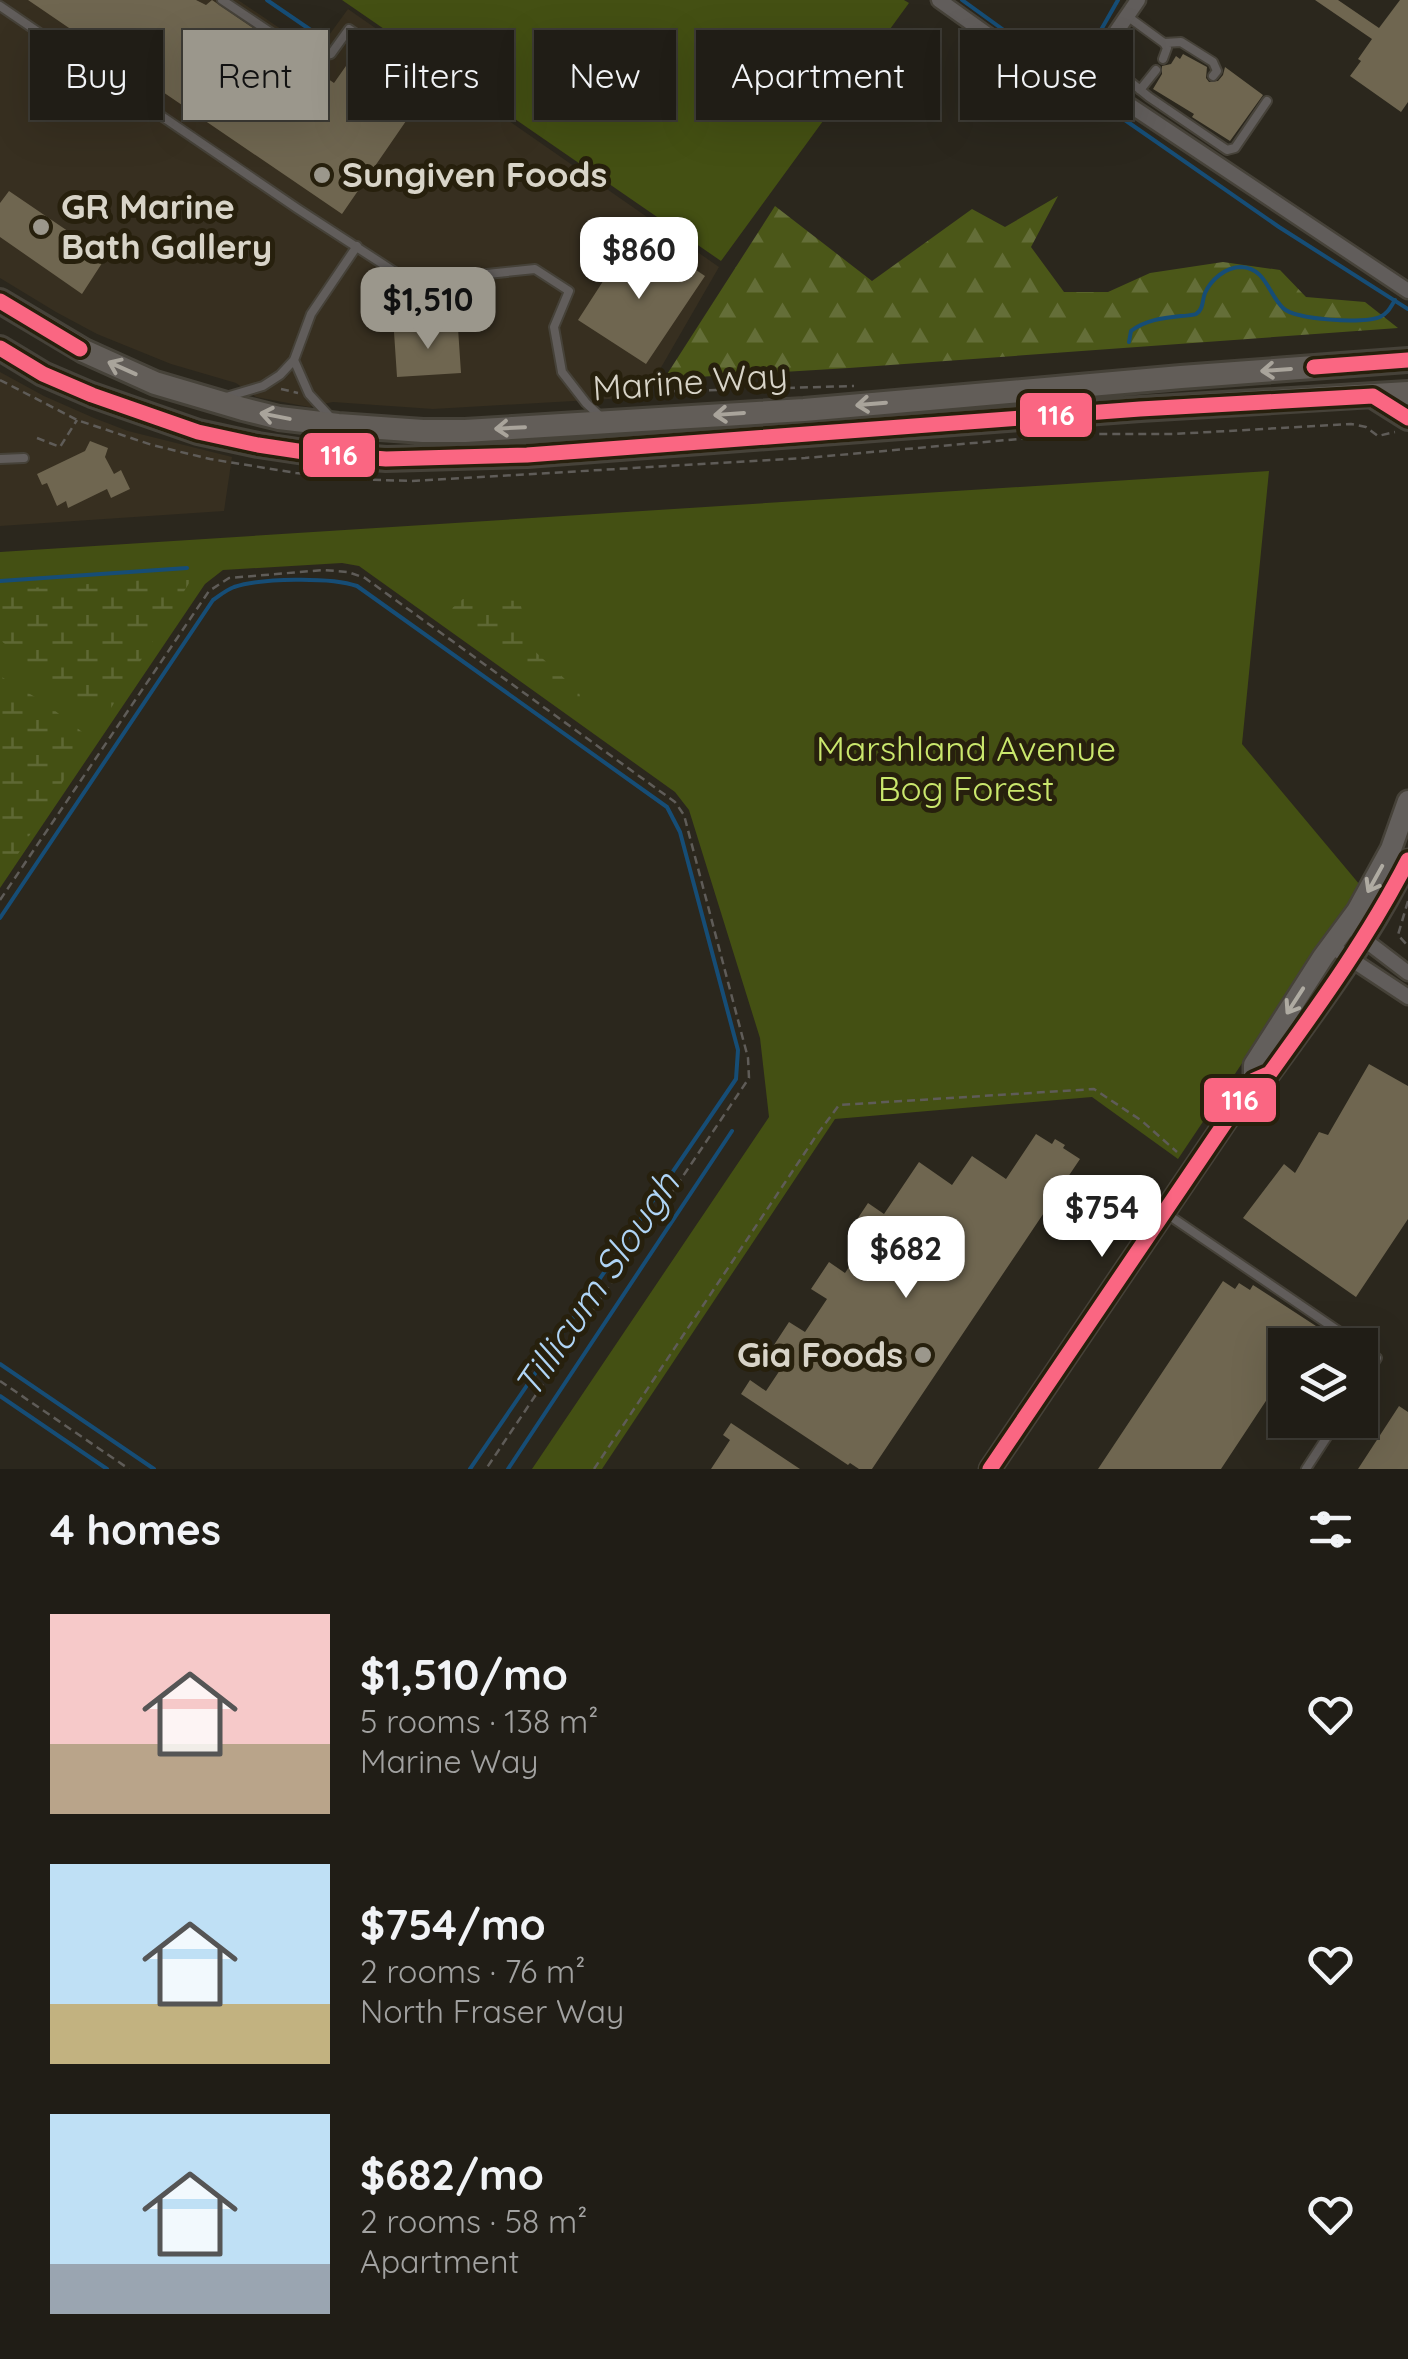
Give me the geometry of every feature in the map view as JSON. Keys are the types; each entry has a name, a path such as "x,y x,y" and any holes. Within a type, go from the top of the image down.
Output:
{"main road":[{"name":"Marine Way","path":"0,301 84,351 155,383 279,418 404,430 465,430 804,410 1408,360"},
{"name":"Marine Way","path":"0,348 42,374 198,432 312,453 386,459 454,459 1408,393"},
{"path":"1373,396 1408,418"}],"street":[{"path":"940,0 982,30"},
{"path":"1117,30 1138,0"},
{"path":"1133,107 1408,291"},
{"path":"1254,1080 1254,1065 1357,910 1391,849 1408,801"},
{"path":"990,1469 1254,1080 1270,1072 1365,940 1408,860"},
{"path":"1346,926 1408,973"},
{"path":"1331,946 1408,997"}],"lane":[{"path":"222,0 309,58 331,54 349,30"},
{"path":"0,6 398,274 449,278 535,270 569,291 554,327 562,372 607,422"},
{"path":"1127,16 1164,43 1164,59"},
{"path":"1164,43 1181,42 1213,62 1217,71 1213,76"},
{"path":"1140,90 1156,70"},
{"path":"1133,84 1232,151 1267,101"},
{"path":"214,400 263,386 294,360 311,314 357,246"},
{"path":"294,360 309,394 338,425"},
{"path":"0,460 24,458"},
{"path":"1164,1212 1333,1328"},
{"path":"1306,1469 1326,1438"}],"path":[{"path":"274,388 299,393"},
{"path":"37,438 60,447 77,420"},
{"path":"0,900 208,591 230,578 324,570 365,578 674,802 684,815 689,833 748,1058 749,1078 486,1469"},
{"path":"1408,902 1398,934 1408,946"},
{"path":"594,1469 839,1104 1094,1089 1120,1104 1177,1152"},
{"path":"0,1381 130,1469"}],"shaded area":[{"path":"0,0 238,0 282,30 183,30 183,120 328,120 328,36 348,9 378,30 348,30 348,120 508,120 719,267 644,397 433,409 333,402 309,407 256,397 236,383 171,364 97,334 0,278"},
{"path":"0,372 44,396 128,431 232,457 224,511 0,526"}],"green space":[{"path":"342,0 909,3 889,30 696,30 696,120 824,120 721,261 514,118 514,30 386,30"},
{"path":"1058,196 1031,247 1064,292 1108,292 1150,273 1223,262 1280,270 1306,297 1365,302 1398,328 664,379 775,206 872,281 972,209 1005,227"},
{"name":"Marshland Avenue Bog Forest","path":"1269,471 1242,744 1360,885 1344,911 1178,1159 1092,1097 835,1119 602,1469 532,1469 769,1117 760,1038 689,810 675,792 359,566 342,563 223,570 205,584 0,888 0,552"},
{"path":"193,577 111,708 88,710 0,640 0,590"},
{"path":"463,599 520,601 529,646 579,692 583,710 444,615"},
{"path":"0,676 45,703 90,738 0,883"}],"building":[{"path":"28,0 196,0 206,5 212,0 256,30 183,30 183,106 163,92 163,30 72,30"},
{"path":"1315,0 1338,0 1379,28 1400,0 1408,0 1408,102 1401,112 1350,76 1372,39"},
{"path":"1183,54 1207,67 1209,82 1218,81 1225,67 1263,95 1230,141 1153,89 1162,66"},
{"path":"348,63 348,120 407,120 342,214 204,120 328,120 328,79 334,83"},
{"path":"9,191 106,257 82,294 0,237 0,203"},
{"path":"629,241 686,278 693,268 705,276 646,364 578,320"},
{"path":"458,328 461,373 397,377 394,332"},
{"path":"90,441 108,448 105,457 114,474 121,470 130,489 111,498 107,489 68,508 66,501 57,506 47,483 42,485 37,474 85,451"},
{"path":"1369,1064 1408,1086 1408,1219 1356,1297 1243,1218 1284,1164 1295,1173 1319,1132 1328,1135"},
{"path":"1036,1134 1052,1144 1055,1139 1080,1159 872,1469 848,1465 741,1394 750,1380 766,1391 788,1358 772,1348 789,1322 805,1332 827,1299 811,1289 829,1262 845,1273 866,1241 850,1230 868,1203 884,1214 919,1162 952,1185 972,1156 1006,1179"},
{"path":"1223,1281 1235,1289 1239,1283 1250,1290 1253,1285 1316,1326 1268,1328 1268,1398 1221,1469 1098,1469"},
{"path":"1399,1406 1408,1412 1408,1469 1358,1469"},
{"path":"731,1423 800,1469 711,1469 730,1440 723,1435"}],"waterway":[{"path":"267,0 311,30"},
{"path":"962,0 1004,30"},
{"path":"1101,30 1118,0"},
{"path":"1125,120 1279,227 1408,309"},
{"path":"1129,342 1131,331 1142,324 1196,314 1211,283 1224,272 1241,267 1256,272 1283,308 1301,315 1330,320 1372,319 1385,314 1395,300"},
{"path":"0,581 187,568"},
{"path":"0,918 213,600 246,584 314,580 357,586 667,807 680,832 738,1050 736,1079 470,1469"},
{"name":"Tillicum Slough","path":"508,1469 732,1131"},
{"path":"0,1364 154,1469"},
{"path":"0,1396 107,1469"}],"transit line":[{"name":"116","path":"0,301 80,349"},
{"name":"116","path":"0,348 43,374 92,395 198,432 311,453 386,459 527,455 1140,409 1373,396 1408,418"},
{"name":"116","path":"1314,367 1408,360"},
{"name":"116","path":"990,1469 1254,1080 1270,1073 1325,995 1408,860"}],"place":[{"name":"Sungiven Foods","path":"322,175"},
{"name":"GR Marine Bath Gallery","path":"41,227"},
{"name":"Gia Foods","path":"923,1355"}]}
